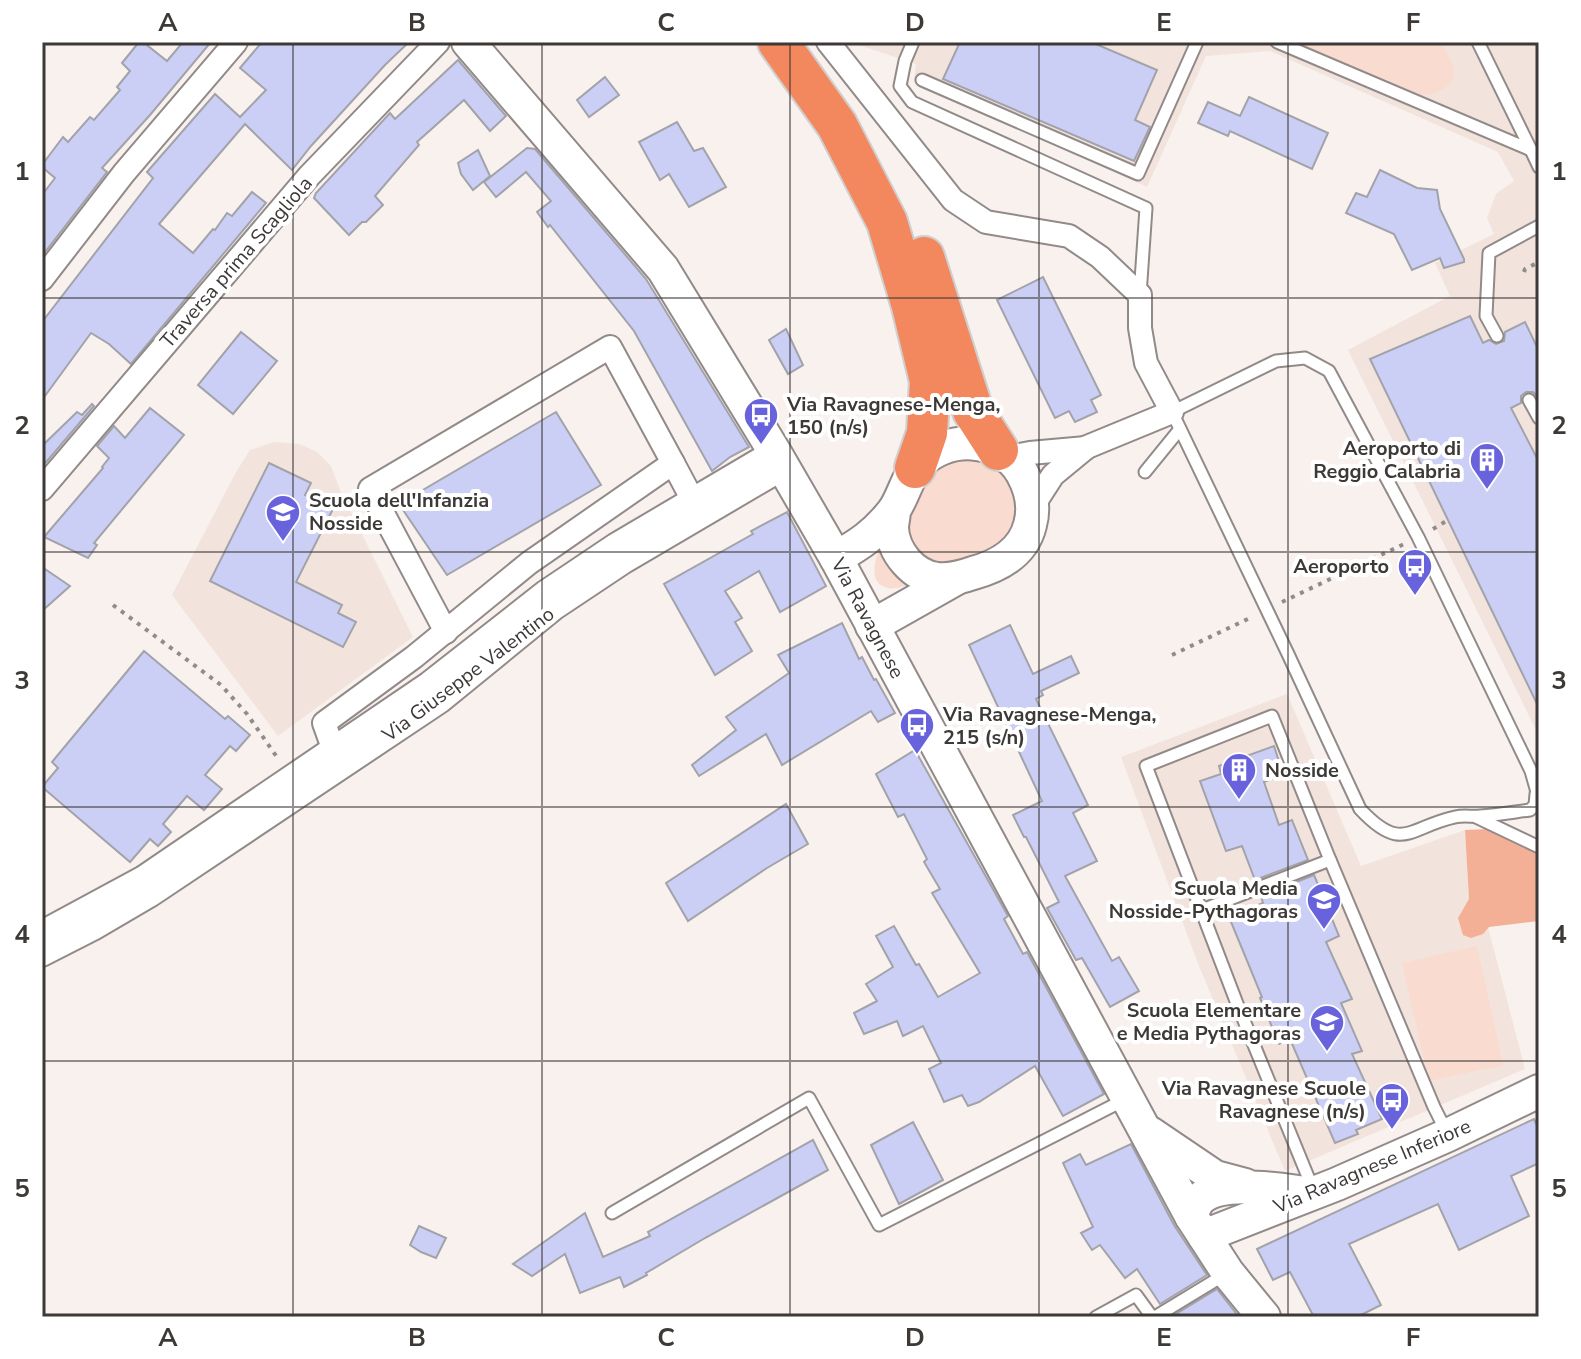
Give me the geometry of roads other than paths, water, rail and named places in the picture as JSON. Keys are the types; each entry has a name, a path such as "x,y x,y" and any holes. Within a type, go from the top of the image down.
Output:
{"highway":[{"path":"778,42 837,125 887,222 930,381 927,433 915,468"},
{"path":"806,42 870,131 903,193 973,411 1004,454"}],"main road":[{"name":"Via Ravagnese","path":"468,42 663,269 836,558 1197,1226 1228,1273 1264,1317"},
{"path":"836,558 865,541 894,510 915,468 925,457 945,446 965,442 982,444 1004,454 1019,467 1029,485 1033,506 1030,526 1022,544 1007,559 989,569 957,578 938,579 920,573 906,562 896,547 892,529 894,510"},
{"path":"872,626 957,578"},
{"name":"Via Ravagnese Inferiore","path":"1197,1226 1315,1194 1539,1091"},
{"path":"1143,1127 1215,1177 1256,1188"},
{"path":"1197,1226 1200,1199 1219,1189 1256,1188 1315,1194"}],"street":[{"path":"42,279 124,173 236,42"},
{"name":"Traversa prima Scagliola","path":"42,489 309,176 438,42"},
{"path":"828,42 953,200 986,222 1069,236 1100,257 1140,295 1140,328 1146,363 1176,420 1087,447 1004,454"},
{"path":"446,632 370,489 610,347 696,508"},
{"path":"1033,506 1053,475 1087,447"},
{"name":"Via Giuseppe Valentino","path":"42,955 113,906 142,878 429,683 545,592 615,545 696,508 779,459"},
{"path":"333,748 324,723 446,632 529,563 673,463"},
{"name":"Via Giuseppe Valentino","path":"42,932 151,895 441,701 555,608 696,508"}],"lane":[{"path":"913,42 900,86 912,102 1146,208 1140,295"},
{"path":"922,80 1138,174 1197,42"},
{"path":"1277,42 1531,150"},
{"path":"1478,42 1539,167"},
{"path":"1497,336 1486,316 1489,253 1539,226"},
{"path":"1145,472 1176,420 1276,361 1305,358 1329,371 1418,537 1531,771 1538,797 1535,805 1530,810 1460,816 1411,833 1391,833 1372,822 1360,809 1176,420"},
{"path":"1529,400 1539,418"},
{"path":"1315,1194 1236,1001 1146,766 1272,716 1448,1135"},
{"path":"1476,817 1539,847"},
{"path":"1202,910 1330,860"},
{"path":"612,1213 809,1098 879,1225 1126,1098"},
{"path":"1096,1317 1136,1295 1154,1317 1228,1273"}],"place":[{"name":"Via Ravagnese-Menga, 150 (n/s)","path":"761,446"},
{"name":"Aeroporto di Reggio Calabria","path":"1487,491"},
{"name":"Scuola dell'Infanzia Nosside","path":"283,543"},
{"name":"Aeroporto","path":"1415,597"},
{"name":"Via Ravagnese-Menga, 215 (s/n)","path":"917,756"},
{"name":"Nosside","path":"1239,801"},
{"name":"Scuola Media Nosside-Pythagoras","path":"1324,931"},
{"name":"Scuola Elementare e Media Pythagoras","path":"1327,1053"},
{"name":"Via Ravagnese Scuole Ravagnese (n/s)","path":"1392,1131"}]}
